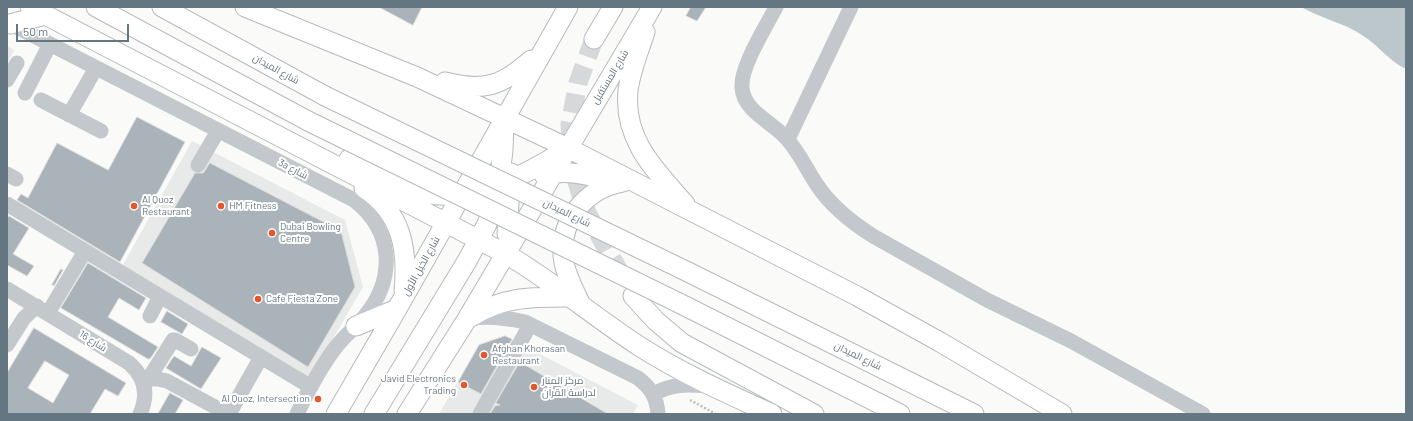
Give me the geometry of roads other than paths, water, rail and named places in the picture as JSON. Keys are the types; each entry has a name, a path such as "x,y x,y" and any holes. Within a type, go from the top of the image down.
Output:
{"main road":[{"path":"96,7 308,121 679,303 900,414"},
{"name":"شارع الميدان","path":"162,7 325,96 688,272 974,414"},
{"path":"245,7 417,77 568,148 857,296 940,342 1062,414"},
{"path":"506,254 503,150 511,120 542,51 568,7"},
{"path":"594,40 613,7"},
{"path":"652,7 628,90 627,111 631,131 645,157 691,212"},
{"name":"شارع المستقبل","path":"568,148 652,7"},
{"path":"8,24 37,11 506,254 527,266 639,346 710,386 772,414"},
{"path":"417,77 468,87 483,87 497,84 510,77 542,51"},
{"name":"شارع الخيل الأول","path":"336,414 401,303 462,194 511,120"},
{"path":"407,414 506,254 568,148"},
{"path":"446,222 476,201 568,148"},
{"path":"317,156 326,154 342,156 426,193 444,196 462,194 554,173 581,173 606,179 632,181"},
{"path":"317,156 333,172 371,193 392,216 404,245 406,261 401,303 356,326"},
{"path":"576,300 564,263 563,250 568,224 574,212 593,193 605,187 632,181"},
{"path":"374,414 479,240 504,185"},
{"path":"632,296 656,321 682,343 814,414"},
{"path":"467,318 484,308 508,300 527,298 576,300"}],"street":[{"path":"776,7 744,71 742,90 750,107 788,139 827,197 860,228 987,300 1071,341 1203,414"},
{"path":"788,139 851,7"},
{"name":"3a شارع","path":"8,24 50,44 354,200 371,215 382,236 385,248 385,275 381,288 371,308 333,350 297,414"},
{"path":"25,93 50,44"},
{"path":"7,80 17,62"},
{"path":"69,115 96,68"},
{"path":"41,100 100,131"},
{"path":"198,165 218,131"},
{"path":"7,204 311,387"},
{"path":"7,345 24,318 42,310 85,251"},
{"name":"شارع 16","path":"7,289 129,363 137,370 146,379 145,404 140,414"},
{"path":"150,316 160,296"},
{"path":"467,318 493,317 527,323 638,378 647,385 654,394 658,404 658,414"},
{"path":"480,414 527,323"},
{"path":"191,349 174,340 146,379 171,382 229,414 261,357"},
{"path":"654,394 665,387 679,384 710,386"}],"tunnel":[{"path":"594,39 578,83 570,124 573,168 585,209 625,282"}],"place":[{"name":"Al Quoz Restaurant","path":"134,206"},
{"name":"HM Fitness","path":"221,206"},
{"name":"Dubai Bowling Centre","path":"272,233"},
{"name":"Cafe Fiesta Zone","path":"258,299"},
{"name":"Afghan Khorasan Restaurant","path":"484,355"},
{"name":"Javid Electronics Trading","path":"464,385"},
{"name":"مركز المنار لدراسة القرآن","path":"534,387"},
{"name":"Al Quoz, Intersection","path":"318,399"}]}
